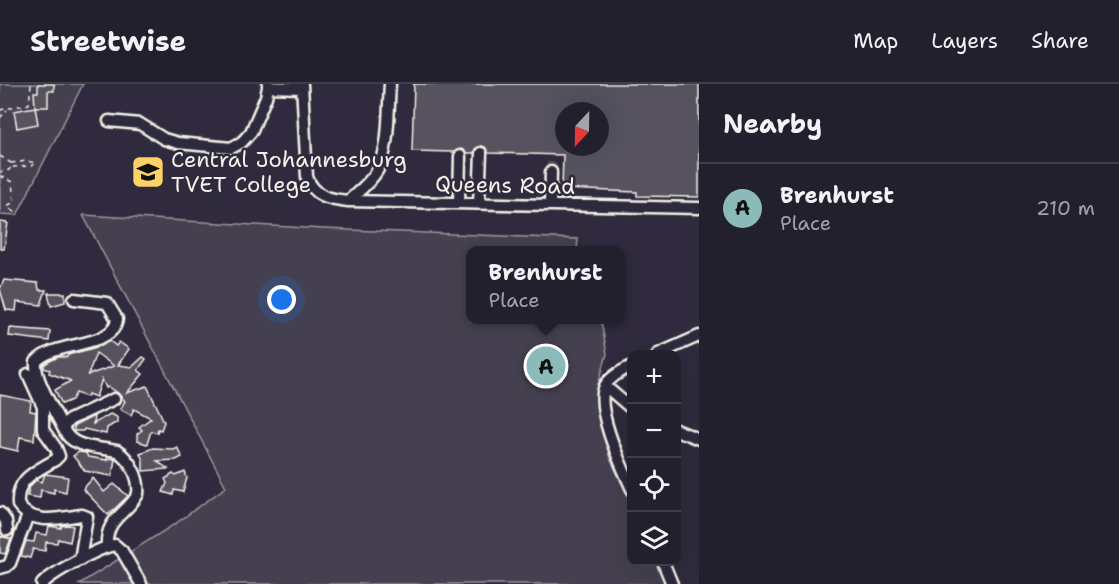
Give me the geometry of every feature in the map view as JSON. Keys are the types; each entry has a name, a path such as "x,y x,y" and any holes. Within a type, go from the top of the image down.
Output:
{"street":[{"path":"348,201 374,176 381,164 387,128 390,84"},
{"path":"109,121 140,124 164,139 178,143 231,148 242,142 251,132 266,97 268,86 302,86"},
{"name":"Queens Road","path":"302,86 305,164 309,184 326,198 348,201 699,208"},
{"path":"479,203 481,153"},
{"path":"459,156 459,203"},
{"path":"550,205 551,172"},
{"path":"74,299 107,303 117,319 115,328 105,336 47,353 36,362 35,369 69,438 75,442 123,454 137,478 138,494 109,526 106,537 107,547"},
{"path":"667,350 699,336"},
{"path":"627,369 613,377 605,386 604,402 611,438 627,477"},
{"path":"28,374 43,407 43,430 59,456 20,484 18,505 28,515 42,519 82,515 87,518 80,560"},
{"path":"605,386 627,405"},
{"path":"63,428 69,420 114,399"},
{"path":"681,432 699,439"},
{"path":"0,513 6,520 7,530"},
{"path":"0,568 10,563 28,515"},
{"path":"42,584 48,577 115,545 122,551 141,584"},
{"path":"665,566 672,584"}],"path":[{"path":"0,110 29,104 31,84"},
{"path":"0,118 7,109"},
{"path":"0,156 12,166"},
{"path":"0,172 9,170 12,166 36,163 27,160 10,163"},
{"path":"0,176 12,182 14,202 8,206 12,210"}],"shaded area":[{"path":"0,84 83,84 17,215 0,214"},
{"path":"83,215 323,229 578,239 577,246 466,246 466,324 602,324 607,354 598,385 609,456 627,494 627,566 660,566 669,584 79,584 175,524 226,487"}],"building":[{"path":"38,84 54,84 54,91 48,91 48,107 35,107 34,92 38,92"},
{"path":"414,84 699,84 699,197 637,196 637,192 562,189 563,156 609,156 609,102 555,102 555,155 488,153 485,147 481,146 475,149 474,153 467,153 461,149 454,152 412,151"},
{"path":"35,107 38,124 17,128 14,111"},
{"path":"0,222 8,223 4,249 0,249"},
{"path":"4,280 38,283 39,290 46,290 41,305 17,302 16,311 6,310 0,289"},
{"path":"48,293 65,293 65,302 51,306"},
{"path":"10,328 50,331 49,341 9,336"},
{"path":"110,341 116,346 119,342 129,349 118,365 132,367 143,357 146,359 138,370 143,374 127,393 147,386 164,422 157,433 151,431 147,444 137,441 137,434 142,430 139,427 151,418 134,409 131,415 120,409 125,401 118,393 109,387 106,388 102,379 96,397 76,393 72,400 62,404 55,390 71,381 49,373 50,370 44,368 44,365 58,357 67,357","holes":["96,353 114,366 88,375"]},
{"path":"0,395 31,401 30,411 36,412 34,440 20,437 18,451 0,447"},
{"path":"110,414 117,417 117,422 107,428 106,434 84,429 74,431 74,426 94,416 93,424"},
{"path":"177,447 182,457 176,460 157,461 168,469 143,471 140,453 153,448 173,449"},
{"path":"79,452 86,453 88,457 115,459 112,476 85,471 73,456"},
{"path":"185,472 187,478 183,492 174,490 173,495 163,492 167,483 165,479 173,474 176,476"},
{"path":"45,474 68,477 66,492 54,489 54,493 41,490 40,498 27,496 30,486 36,480 42,482"},
{"path":"93,478 104,492 114,484 128,496 108,515 83,489"},
{"path":"49,526 61,528 61,526 73,526 70,542 58,539 57,543 46,542 45,551 33,549 30,558 21,556 26,541 34,542 36,533 47,535"},
{"path":"0,536 11,539 5,554 0,553"}],"tunnel":[{"path":"551,172 552,161"}],"place":[{"name":"Central Johannesburg TVET College","path":"148,172"},
{"name":"Brenhurst","path":"546,366"}]}
